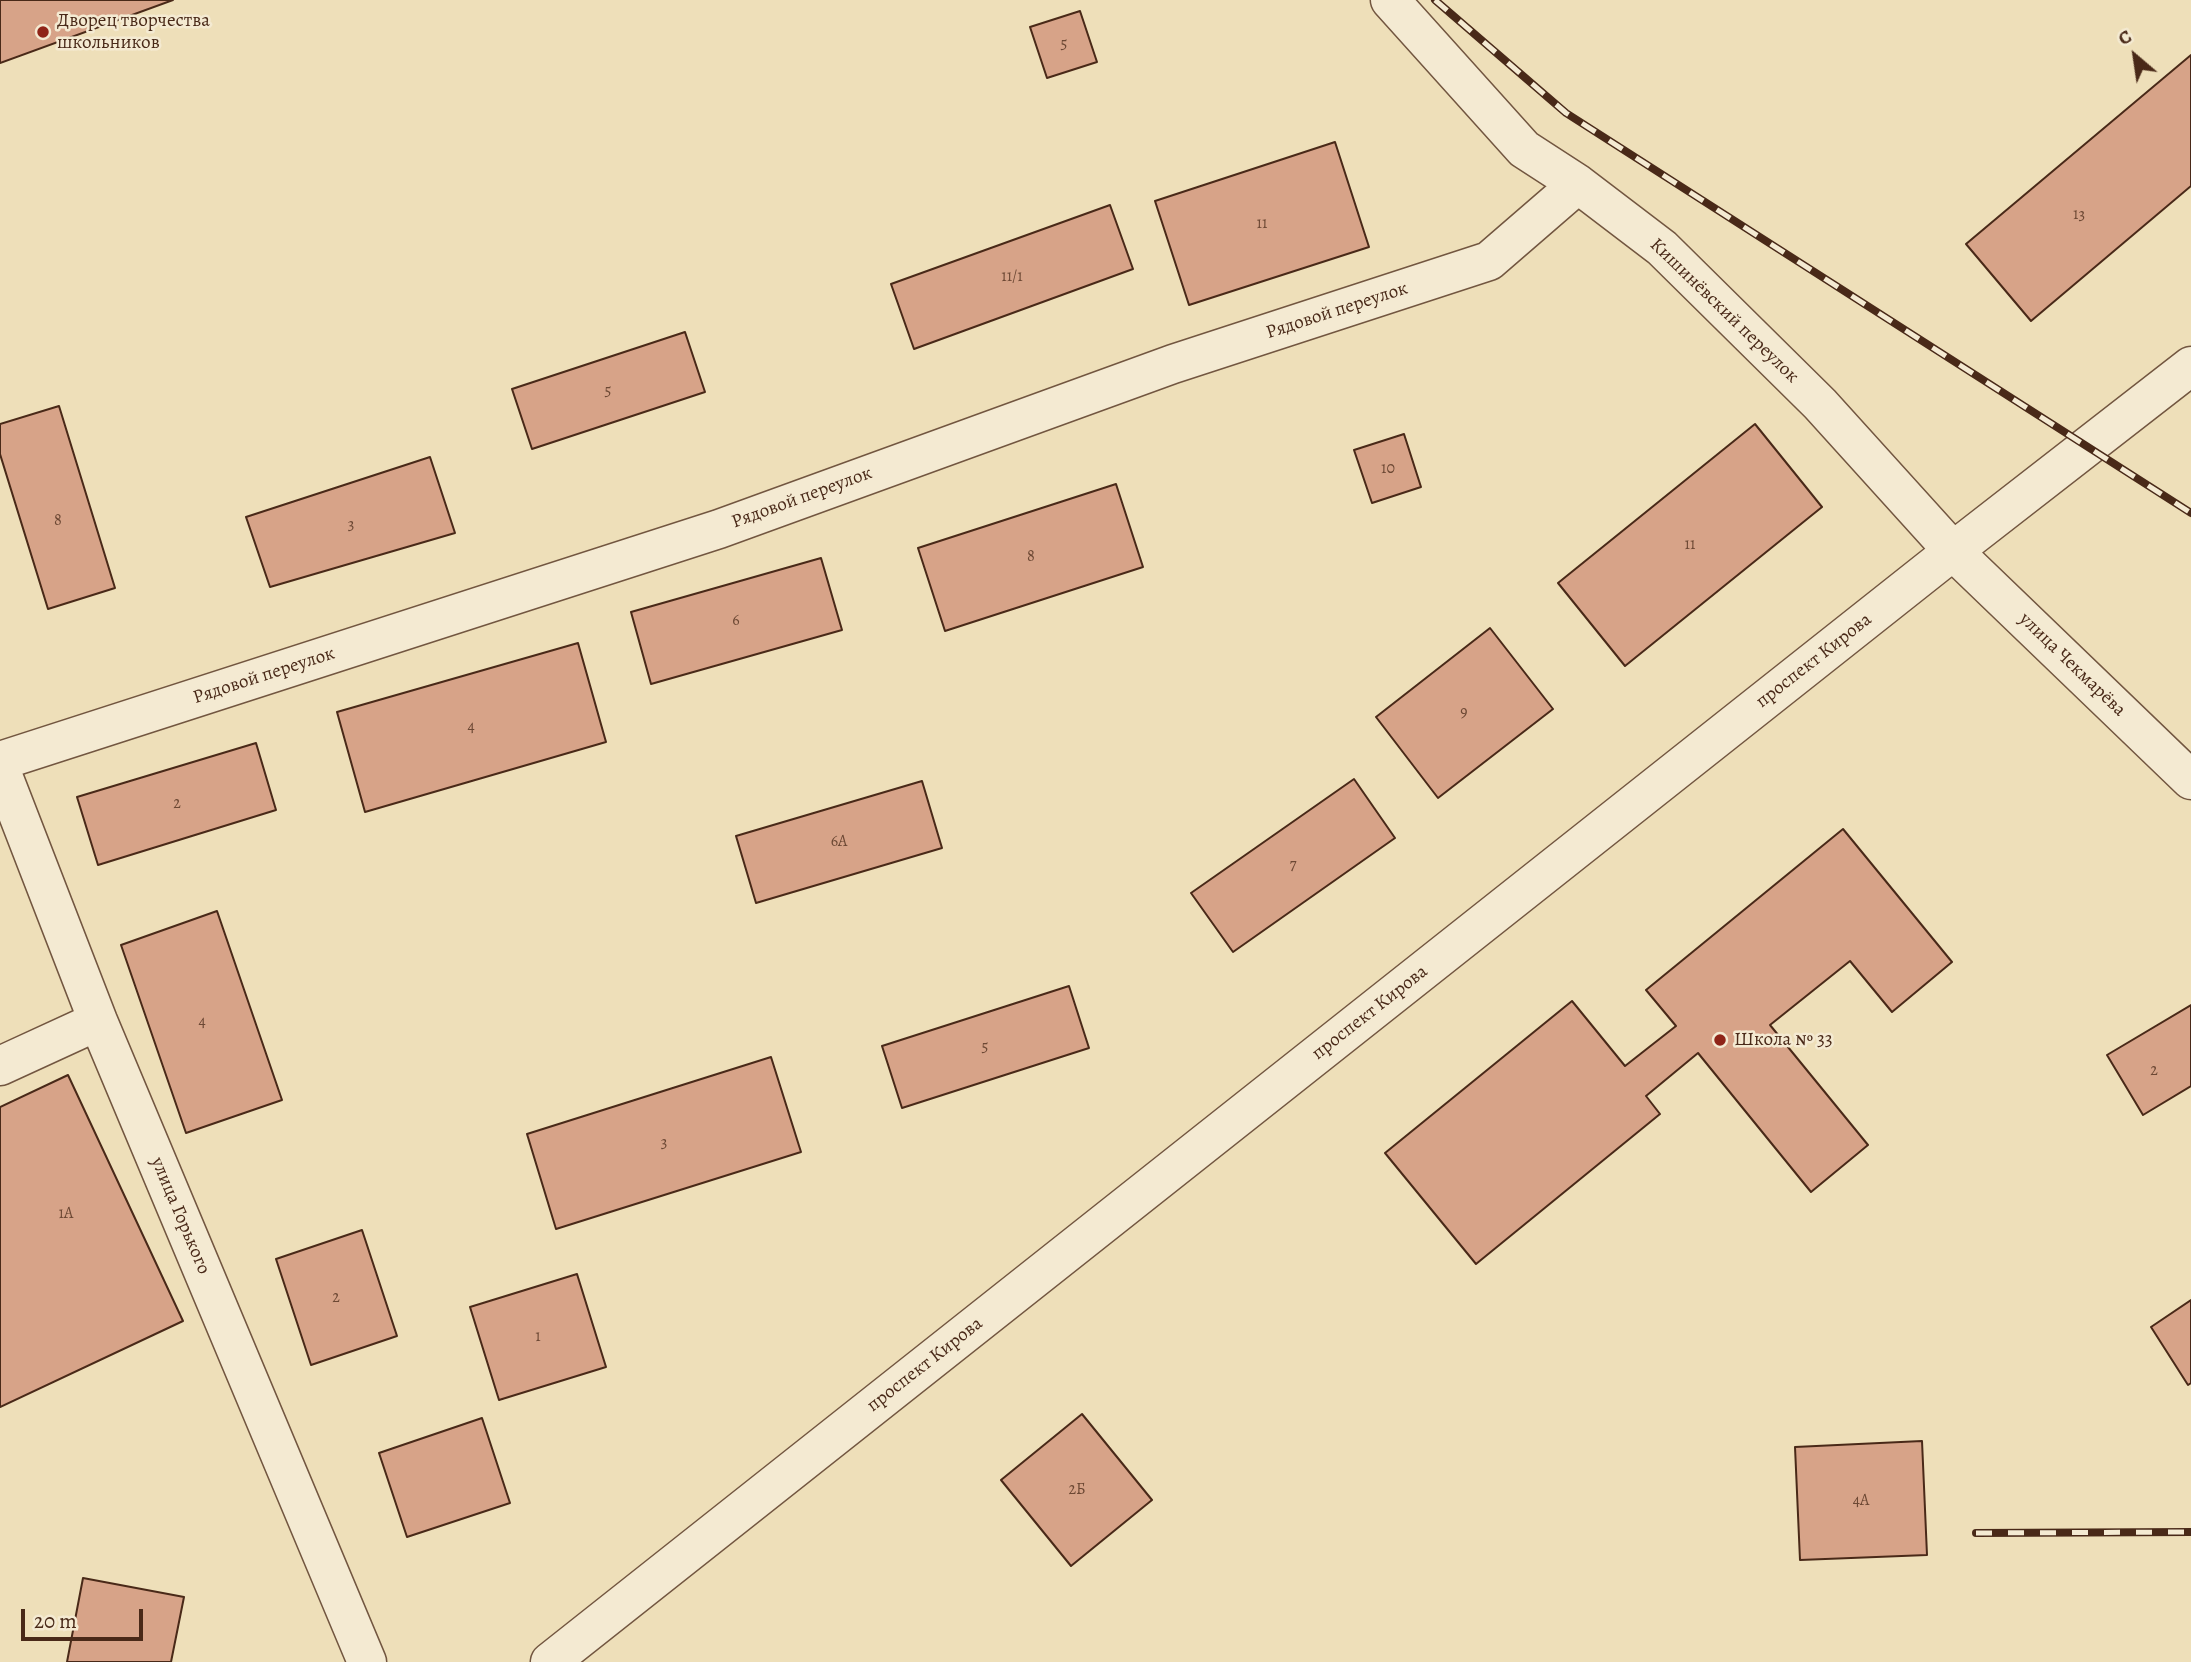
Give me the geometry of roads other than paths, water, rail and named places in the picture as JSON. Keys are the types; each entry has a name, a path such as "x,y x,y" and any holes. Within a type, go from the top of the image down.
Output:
{"street":[{"name":"Кишинёвский переулок","path":"1390,0 1524,149 1578,184 1662,248 1820,404 1953,551"},
{"name":"Рядовой переулок","path":"0,761 719,529 1173,364 1489,261 1578,184"},
{"name":"проспект Кирова","path":"550,1662 1953,551 2191,366"},
{"name":"улица Чекмарёва","path":"1953,551 2191,780"},
{"name":"улица Горького","path":"0,768 98,1021 367,1662"},
{"path":"0,1066 98,1021"}],"railway":[{"path":"1435,0 1566,113 2191,513"},
{"path":"1976,1533 2191,1532"}],"place":[{"name":"Дворец творчества школьников","path":"43,32"},
{"name":"Школа № 33","path":"1720,1040"}]}
